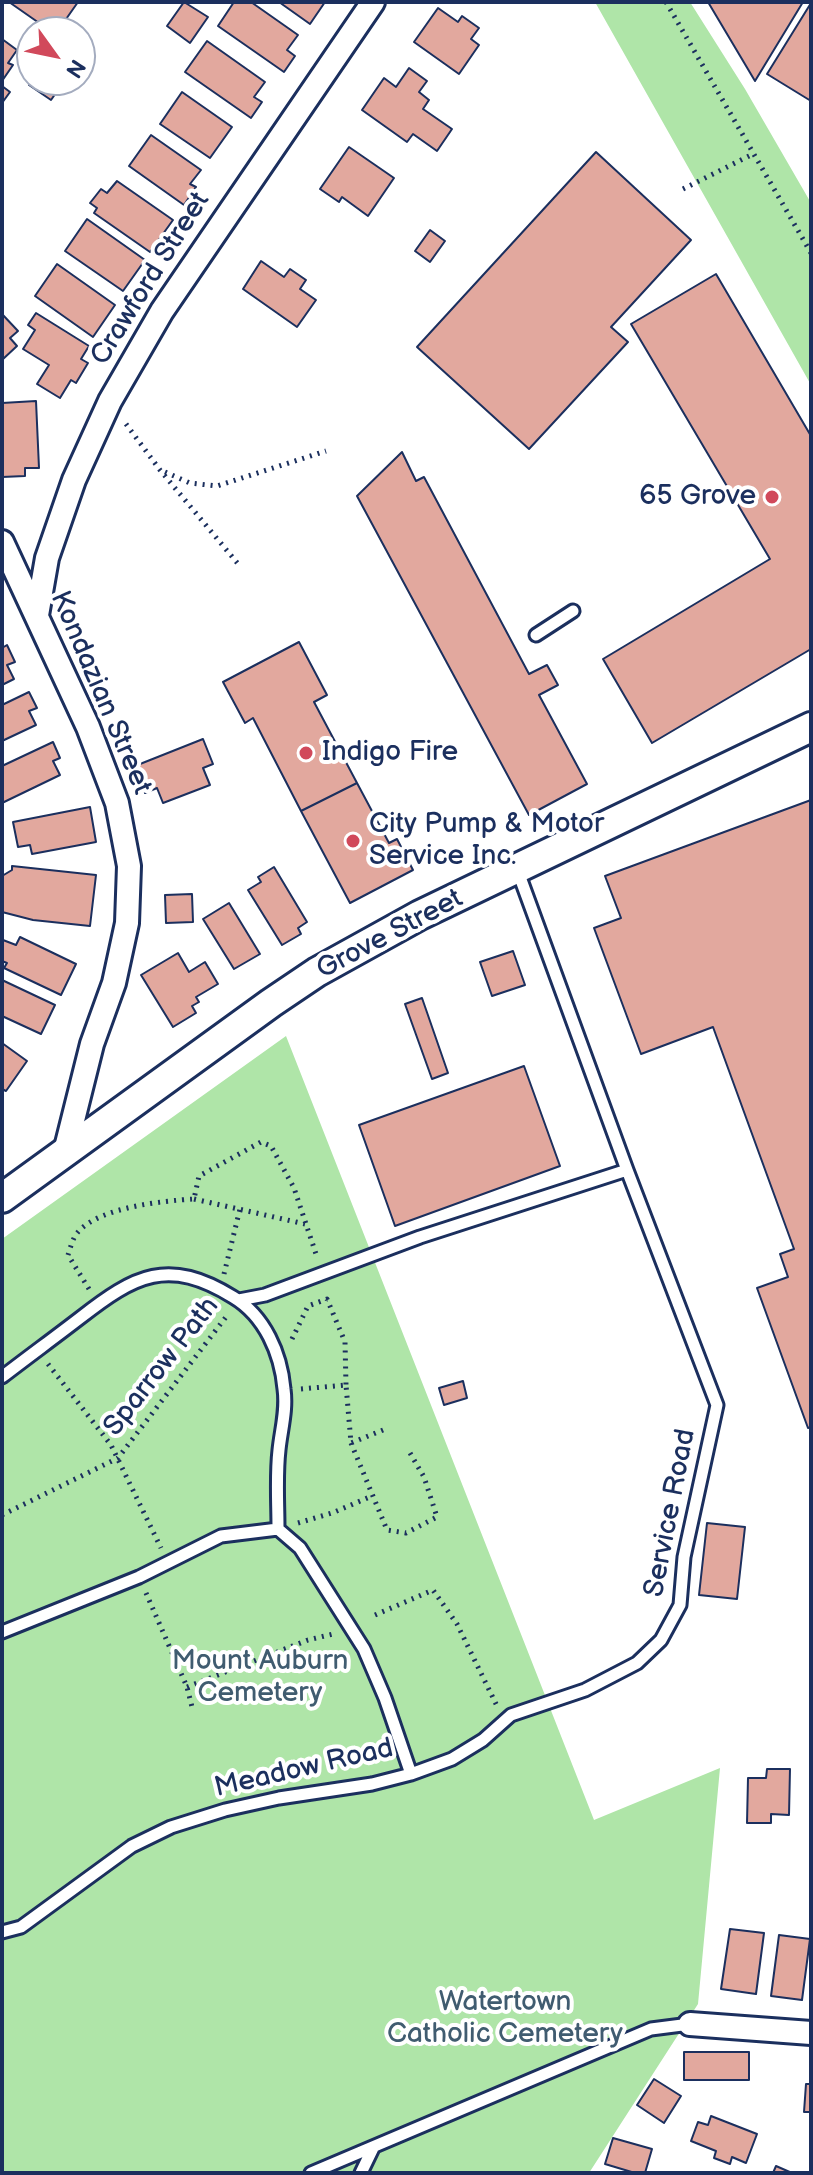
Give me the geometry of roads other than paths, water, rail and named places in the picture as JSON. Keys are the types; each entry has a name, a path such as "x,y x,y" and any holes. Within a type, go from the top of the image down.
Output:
{"street":[{"name":"Crawford Street","path":"37,615 47,558 74,480 110,401 162,311 373,2"},
{"name":"Kondazian Street","path":"2,542 88,727 117,803 129,866 127,923 114,983 92,1044 65,1152"},
{"name":"Grove Street","path":"2,1198 317,972 420,915 811,727"},
{"path":"690,2024 811,2033"}],"lane":[{"path":"536,635 573,611"},
{"name":"Service Road","path":"411,1774 452,1759 483,1740 511,1715 585,1690 637,1663 661,1640 680,1605 687,1543 717,1405 517,869"},
{"path":"239,1300 265,1295 420,1237 627,1170"},
{"path":"2,1377 110,1294 146,1277 177,1274 220,1289 239,1300 258,1319 272,1341 285,1390 279,1451 278,1529 221,1536 169,1564 2,1632"},
{"name":"Meadow Road","path":"2,1932 21,1927 120,1854 171,1827 225,1810 279,1798 372,1784 411,1774 385,1698 353,1630 300,1548 278,1529"},
{"path":"311,2173 651,2029 690,2024"},
{"path":"361,2173 373,2148"}],"place":[{"name":"65 Grove","path":"772,497"},
{"name":"Indigo Fire","path":"306,753"},
{"name":"City Pump & Motor Service Inc.","path":"353,841"}],"park label":[{"name":"Mount Auburn Cemetery","path":"260,1678"},
{"name":"Watertown Catholic Cemetery","path":"505,2019"}]}
